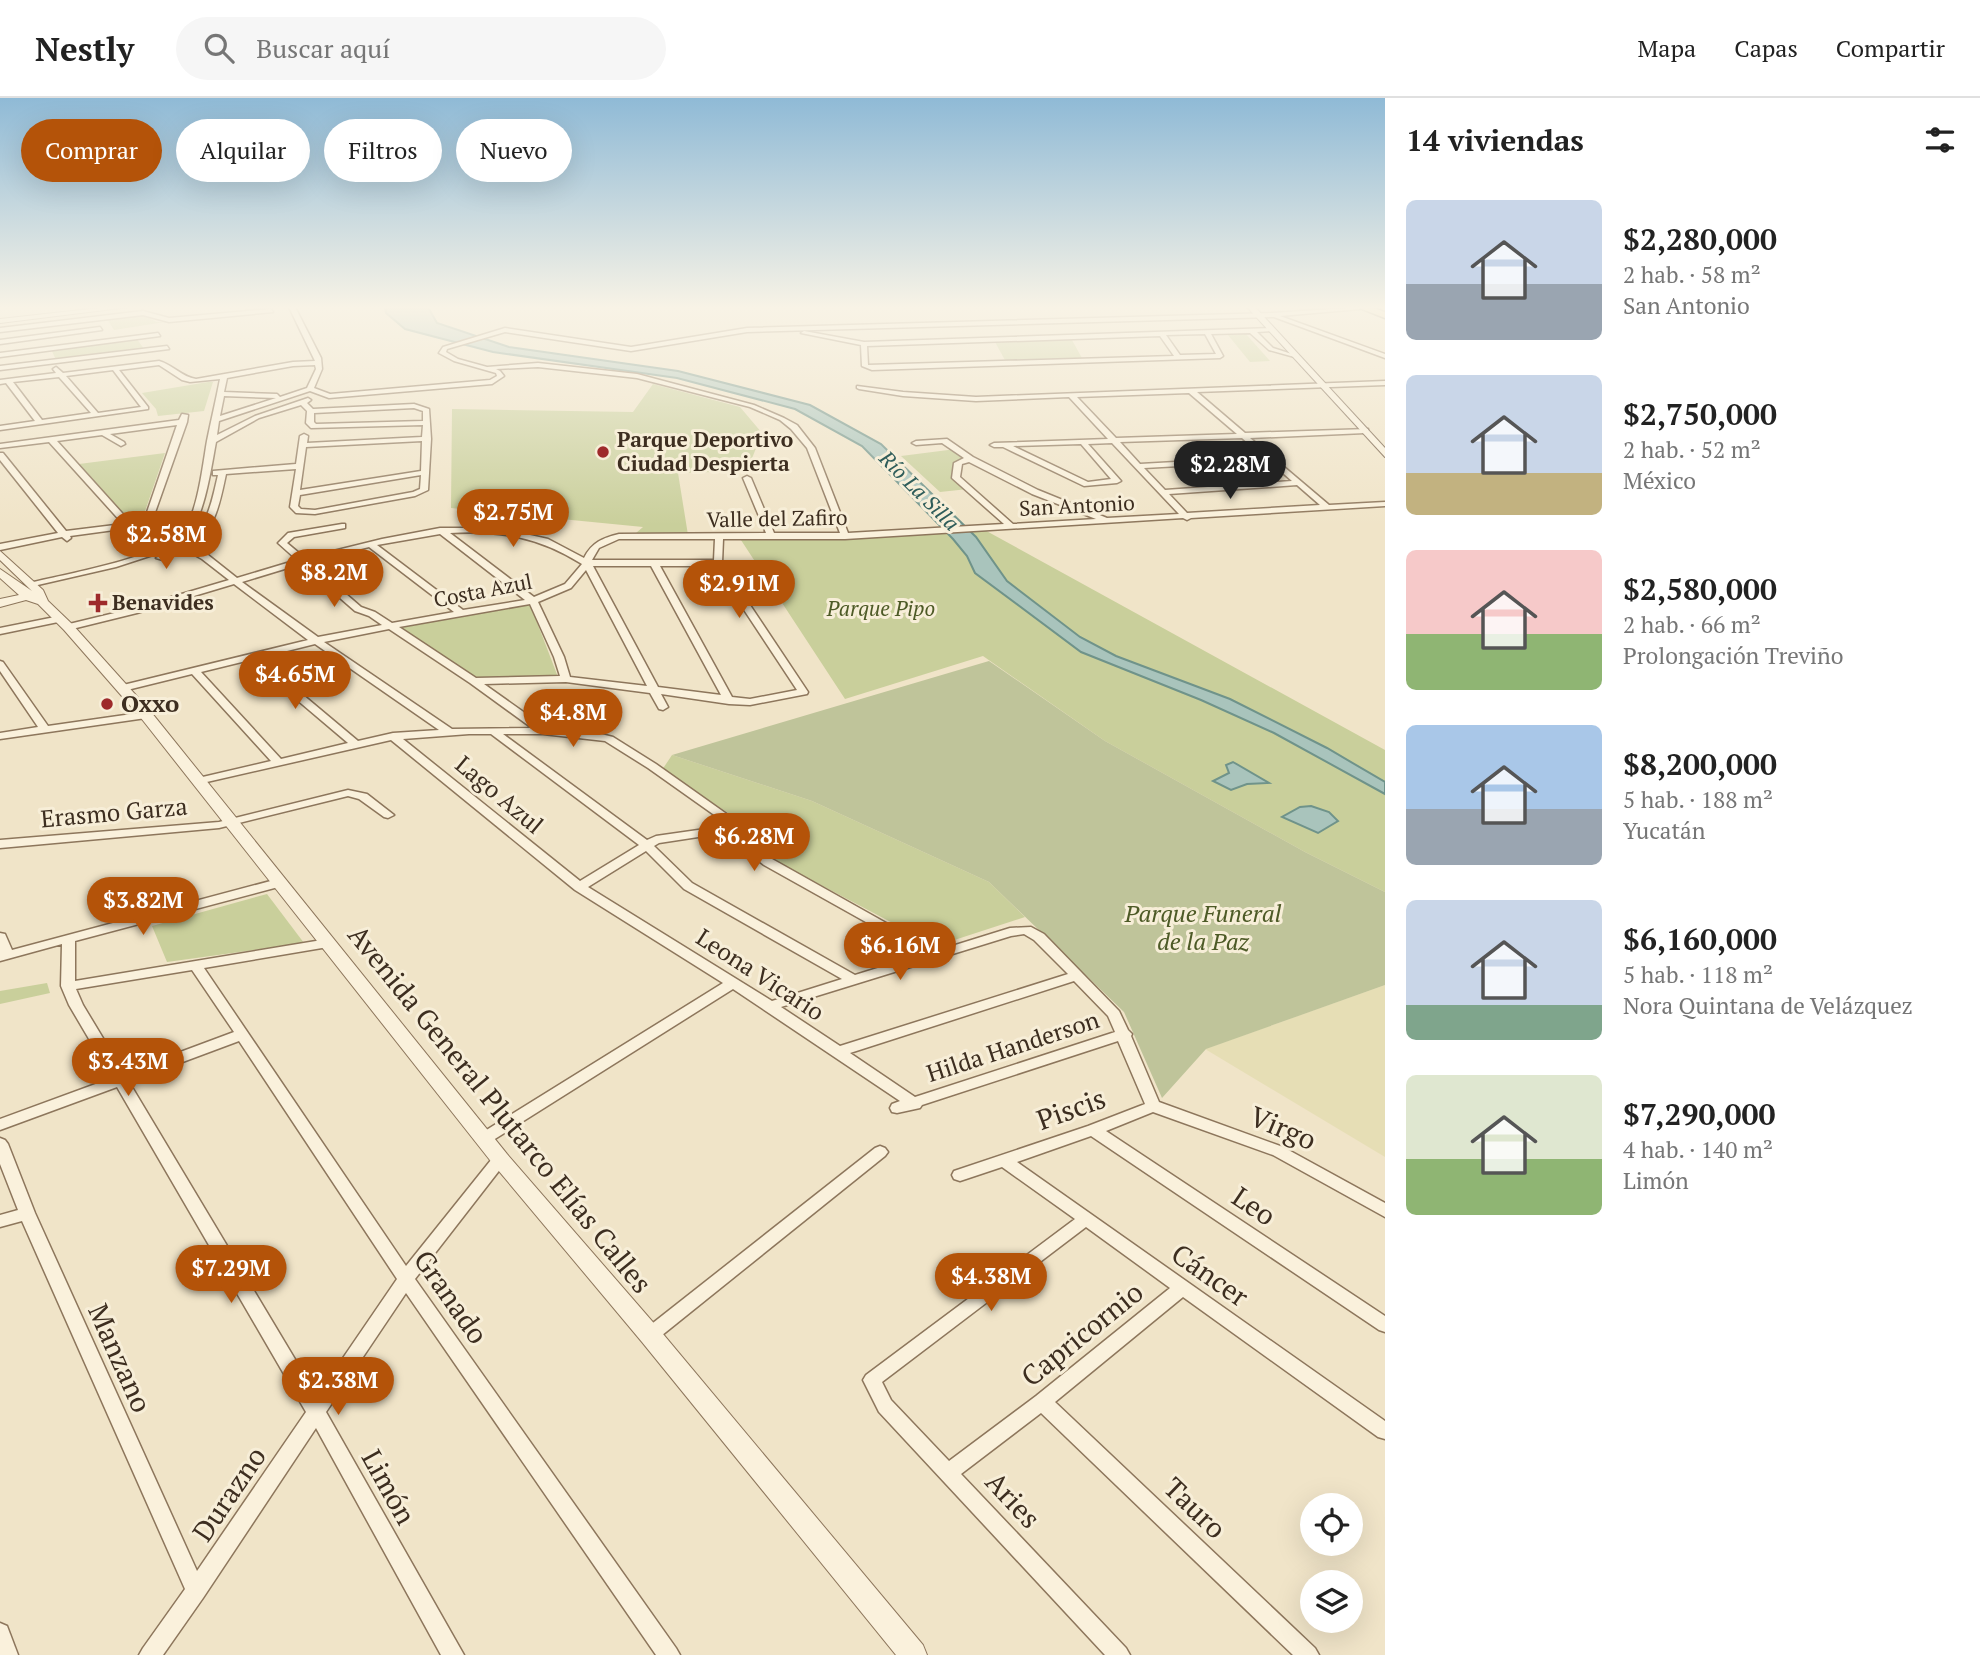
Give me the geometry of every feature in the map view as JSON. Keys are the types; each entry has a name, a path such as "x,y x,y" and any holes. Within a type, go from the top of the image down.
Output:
{"main road":[{"path":"1315,380 1385,454"}],"street":[{"path":"64,380 97,416"},
{"path":"0,428 146,408 123,380"},
{"path":"0,594 32,593 178,541 193,522 206,474 223,380"},
{"path":"210,442 257,417 304,404 308,401 308,390 313,380"},
{"path":"215,420 281,396 308,390 320,395 342,396 477,385 491,380"},
{"path":"651,380 752,406 794,427 811,448 845,536"},
{"path":"4,381 40,423"},
{"path":"859,387 956,399 1385,383"},
{"path":"1190,390 1328,508"},
{"path":"221,394 281,396"},
{"path":"1071,395 1187,518"},
{"path":"304,404 311,411 422,407 427,410 427,439 426,472 421,492 305,513 294,507 303,441 427,439"},
{"path":"311,411 310,423 314,426 427,423"},
{"path":"0,551 69,535 129,526 151,516 183,418 128,429 3,446"},
{"path":"102,432 120,447 128,429"},
{"path":"998,445 1365,431"},
{"path":"51,439 129,526"},
{"path":"916,443 944,441 970,459 1035,492 1111,522"},
{"path":"998,445 1087,484 1116,481 1083,442"},
{"path":"0,454 69,535"},
{"path":"970,459 958,463 956,478 1011,526"},
{"path":"1137,466 1268,459"},
{"path":"206,474 299,468"},
{"path":"296,493 426,472"},
{"path":"0,603 190,547 208,530 222,473"},
{"path":"747,478 771,536"},
{"path":"1163,492 1296,483"},
{"name":"San Antonio","path":"981,528 1187,518 1385,504"},
{"path":"342,526 290,535 282,540 301,561 349,603 474,681 543,731"},
{"name":"Valle del Zafiro","path":"590,551 605,540 626,536 845,536 981,528"},
{"path":"439,530 533,601 559,657 566,679"},
{"path":"0,631 144,609 301,561 439,530 522,535 541,539 587,563 718,563"},
{"path":"474,681 566,679 729,701 770,701 803,692 718,563 719,537"},
{"path":"178,541 235,579 314,640 449,732"},
{"path":"370,544 461,613"},
{"name":"Avenida General Plutarco Elías Calles","path":"0,551 32,593 64,623 146,715 500,1159 650,1335 913,1655"},
{"path":"568,552 590,551 587,563 663,707"},
{"name":"Costa Azul","path":"123,688 314,640 533,601 568,586 587,563"},
{"path":"654,563 729,701"},
{"name":"Avenida General Plutarco Elías Calles","path":"0,572 32,593"},
{"path":"253,657 355,744"},
{"path":"0,664 45,730"},
{"path":"195,671 277,761"},
{"path":"0,736 146,715"},
{"path":"198,781 393,736 449,732 543,731 609,739 652,766 736,828 754,852 768,862 932,954"},
{"path":"495,733 645,844 688,886 851,979"},
{"name":"Lago Azul","path":"393,736 579,887"},
{"name":"Erasmo Garza","path":"0,844 231,822 348,793 363,796 388,815"},
{"path":"579,887 645,844 672,837 736,828"},
{"path":"0,937 4,956 278,883"},
{"name":"Leona Vicario","path":"579,887 770,1006 915,1104"},
{"path":"770,1006 932,954 1026,930 1039,937 1108,1006 1125,1034 1153,1106"},
{"name":"Limón","path":"69,940 68,986 76,1005 317,1413 453,1655"},
{"path":"68,986 328,943"},
{"name":"Granado","path":"196,965 407,1279 669,1655"},
{"path":"837,1052 1077,976"},
{"path":"485,1138 733,984"},
{"path":"0,1125 243,1034"},
{"name":"Hilda Handerson","path":"897,1108 1125,1034"},
{"name":"Piscis","path":"960,1175 1093,1130 1153,1106"},
{"name":"Virgo","path":"1153,1106 1278,1151 1385,1211"},
{"name":"Leo","path":"1093,1130 1385,1325"},
{"name":"Manzano","path":"0,1144 27,1213 196,1591"},
{"path":"650,1335 880,1152"},
{"name":"Durazno","path":"150,1655 407,1279 500,1159"},
{"name":"Cáncer","path":"1005,1160 1385,1431"},
{"path":"0,1222 27,1213"},
{"name":"Aries","path":"1086,1219 872,1380 885,1406 1119,1655"},
{"name":"Capricornio","path":"949,1472 1042,1402 1182,1288"},
{"name":"Tauro","path":"1042,1402 1308,1655"},
{"path":"0,1633 8,1655"}],"shaded area":[{"path":"1385,985 1385,1157 1205,1049"}],"green space":[{"path":"213,382 204,411 158,416 156,409 142,393"},
{"name":"Parque Deportivo Ciudad Despierta","path":"653,384 740,407 762,433 747,471 678,473 688,535 636,533 643,527 451,508 452,409 633,412"},
{"path":"956,449 970,459 962,460 955,474 968,489 940,492 901,456"},
{"path":"165,453 143,517 128,519 79,464"},
{"name":"Parque Pipo","path":"981,528 1385,750 1385,892 1305,852 1105,741 983,656 845,699 739,537"},
{"path":"530,604 558,677 472,677 400,628"},
{"name":"Parque Funeral de la Paz","path":"989,661 1105,741 1305,852 1385,892 1385,985 1206,1049 1162,1098 1124,1012 989,882 812,801 672,755"},
{"path":"672,755 812,801 989,882 1025,917 936,946 766,856 739,820 662,770"},
{"path":"267,894 304,943 167,962 152,926"},
{"path":"47,983 50,993 0,1004 0,991"}],"water":[{"name":"Río La Silla","path":"683,380 712,380 810,405 881,444 976,537 1007,581 1080,637 1116,656 1230,699 1327,748 1385,782 1385,794 1274,733 1201,700 1081,652 975,573 967,556 953,539 862,446 795,409"},
{"path":"1233,762 1269,783 1247,784 1231,790 1213,781 1229,773 1226,765"},
{"path":"1311,806 1329,812 1338,821 1318,833 1282,817 1300,807"}],"place":[{"name":"Parque Deportivo Ciudad Despierta","path":"603,452"},
{"name":"Benavides","path":"98,603"},
{"name":"Oxxo","path":"107,704"}]}
